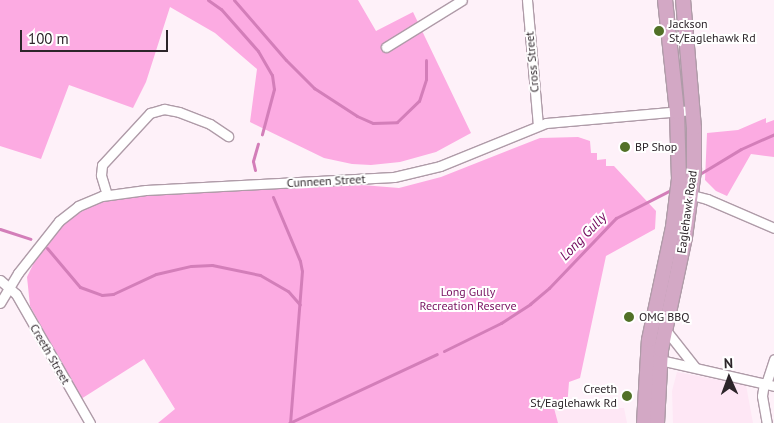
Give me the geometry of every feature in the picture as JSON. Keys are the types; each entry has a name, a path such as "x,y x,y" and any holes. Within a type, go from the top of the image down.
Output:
{"main road":[{"name":"Eaglehawk Road","path":"644,423 648,347 672,233 679,178 677,112 665,0"},
{"name":"Eaglehawk Road","path":"657,423 660,360 692,190 694,170 692,110 682,0"}],"street":[{"path":"386,47 449,3 462,0"},
{"name":"Cross Street","path":"527,0 538,125"},
{"path":"107,195 101,175 102,166 150,113 164,109 179,112 210,124 228,136"},
{"name":"Cunneen Street","path":"0,303 9,286 59,221 78,206 107,195 163,189 394,177 440,166 538,125 692,110"},
{"path":"692,190 707,199 774,228"},
{"path":"0,280 9,286"},
{"name":"Creeth Street","path":"9,286 90,423"},
{"path":"665,330 695,367"},
{"path":"767,423 762,396 768,384 774,359"},
{"path":"660,360 768,384"}],"shaded area":[{"path":"677,372 746,385 753,423 673,423 672,391"},
{"path":"554,408 624,408 627,423 558,423"}],"green space":[{"path":"0,0 358,0 376,31 413,12 471,133 436,152 400,162 371,165 352,164 324,158 250,122 257,69 215,33 170,7 146,82 133,108 69,85 41,159 0,146"},
{"path":"766,118 766,123 774,120 774,157 751,154 727,196 716,191 705,180 707,133 738,130"},
{"name":"Long Gully Recreation Reserve","path":"578,137 590,141 591,153 597,153 597,160 606,159 606,166 614,166 656,211 655,229 606,256 580,378 569,382 567,408 554,408 558,423 158,423 175,409 144,359 81,399 30,306 27,277 42,246 52,233 67,220 95,204 149,194 362,185 399,188 441,177 540,138"}],"waterway":[{"path":"208,0 221,9 258,51 272,75 274,89 262,134"},
{"path":"234,0 286,60 314,88 357,116 373,123 397,122 419,101 426,79 426,60"},
{"name":"Long Gully","path":"698,175 741,149 774,134"},
{"path":"255,170 253,161 258,144"},
{"name":"Long Gully","path":"444,351 501,323 530,304 549,288 616,218 673,189"},
{"path":"273,197 300,261 302,271 290,423"},
{"path":"0,229 30,239"},
{"path":"47,248 80,287 102,295 113,294 156,274 191,266 212,265 260,275 288,291 300,305"},
{"name":"Long Gully","path":"289,423 437,354"}],"place":[{"name":"Jackson St/Eaglehawk Rd","path":"659,31"},
{"name":"BP Shop","path":"625,147"},
{"name":"OMG BBQ","path":"629,317"},
{"name":"Creeth St/Eaglehawk Rd","path":"627,396"}]}
